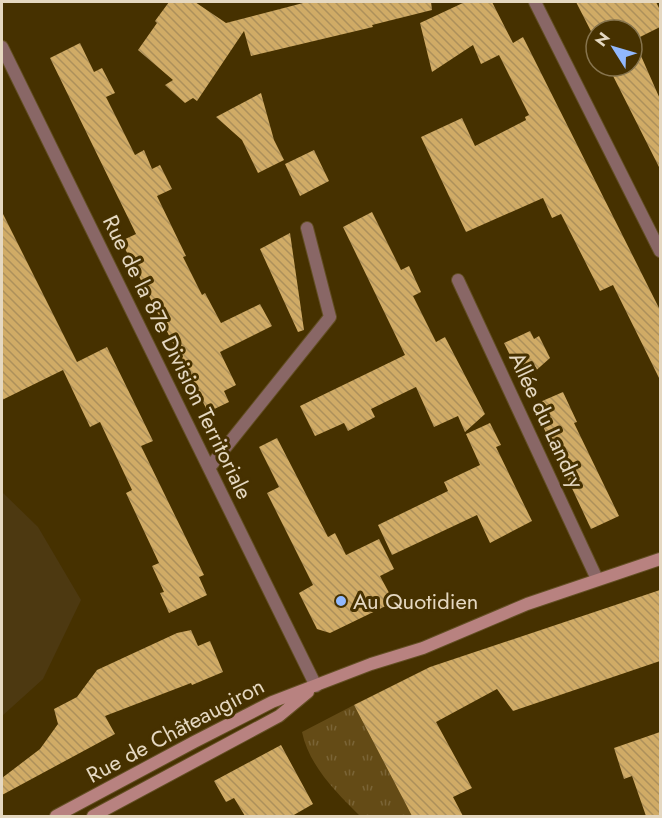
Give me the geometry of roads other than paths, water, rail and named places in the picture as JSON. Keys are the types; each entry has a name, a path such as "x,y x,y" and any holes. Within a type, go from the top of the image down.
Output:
{"main road":[{"name":"Rue de Châteaugiron","path":"56,816 272,702 371,664 423,648 527,604 660,559"},
{"name":"Rue de Châteaugiron","path":"93,816 279,716 316,686"}],"street":[{"path":"535,2 660,251"},
{"name":"Rue de la 87e Division Territoriale","path":"2,47 316,686"},
{"path":"209,468 330,317 307,228"},
{"name":"Allée du Landry","path":"458,280 597,579"}],"place":[{"name":"Au Quotidien","path":"341,601"}]}
